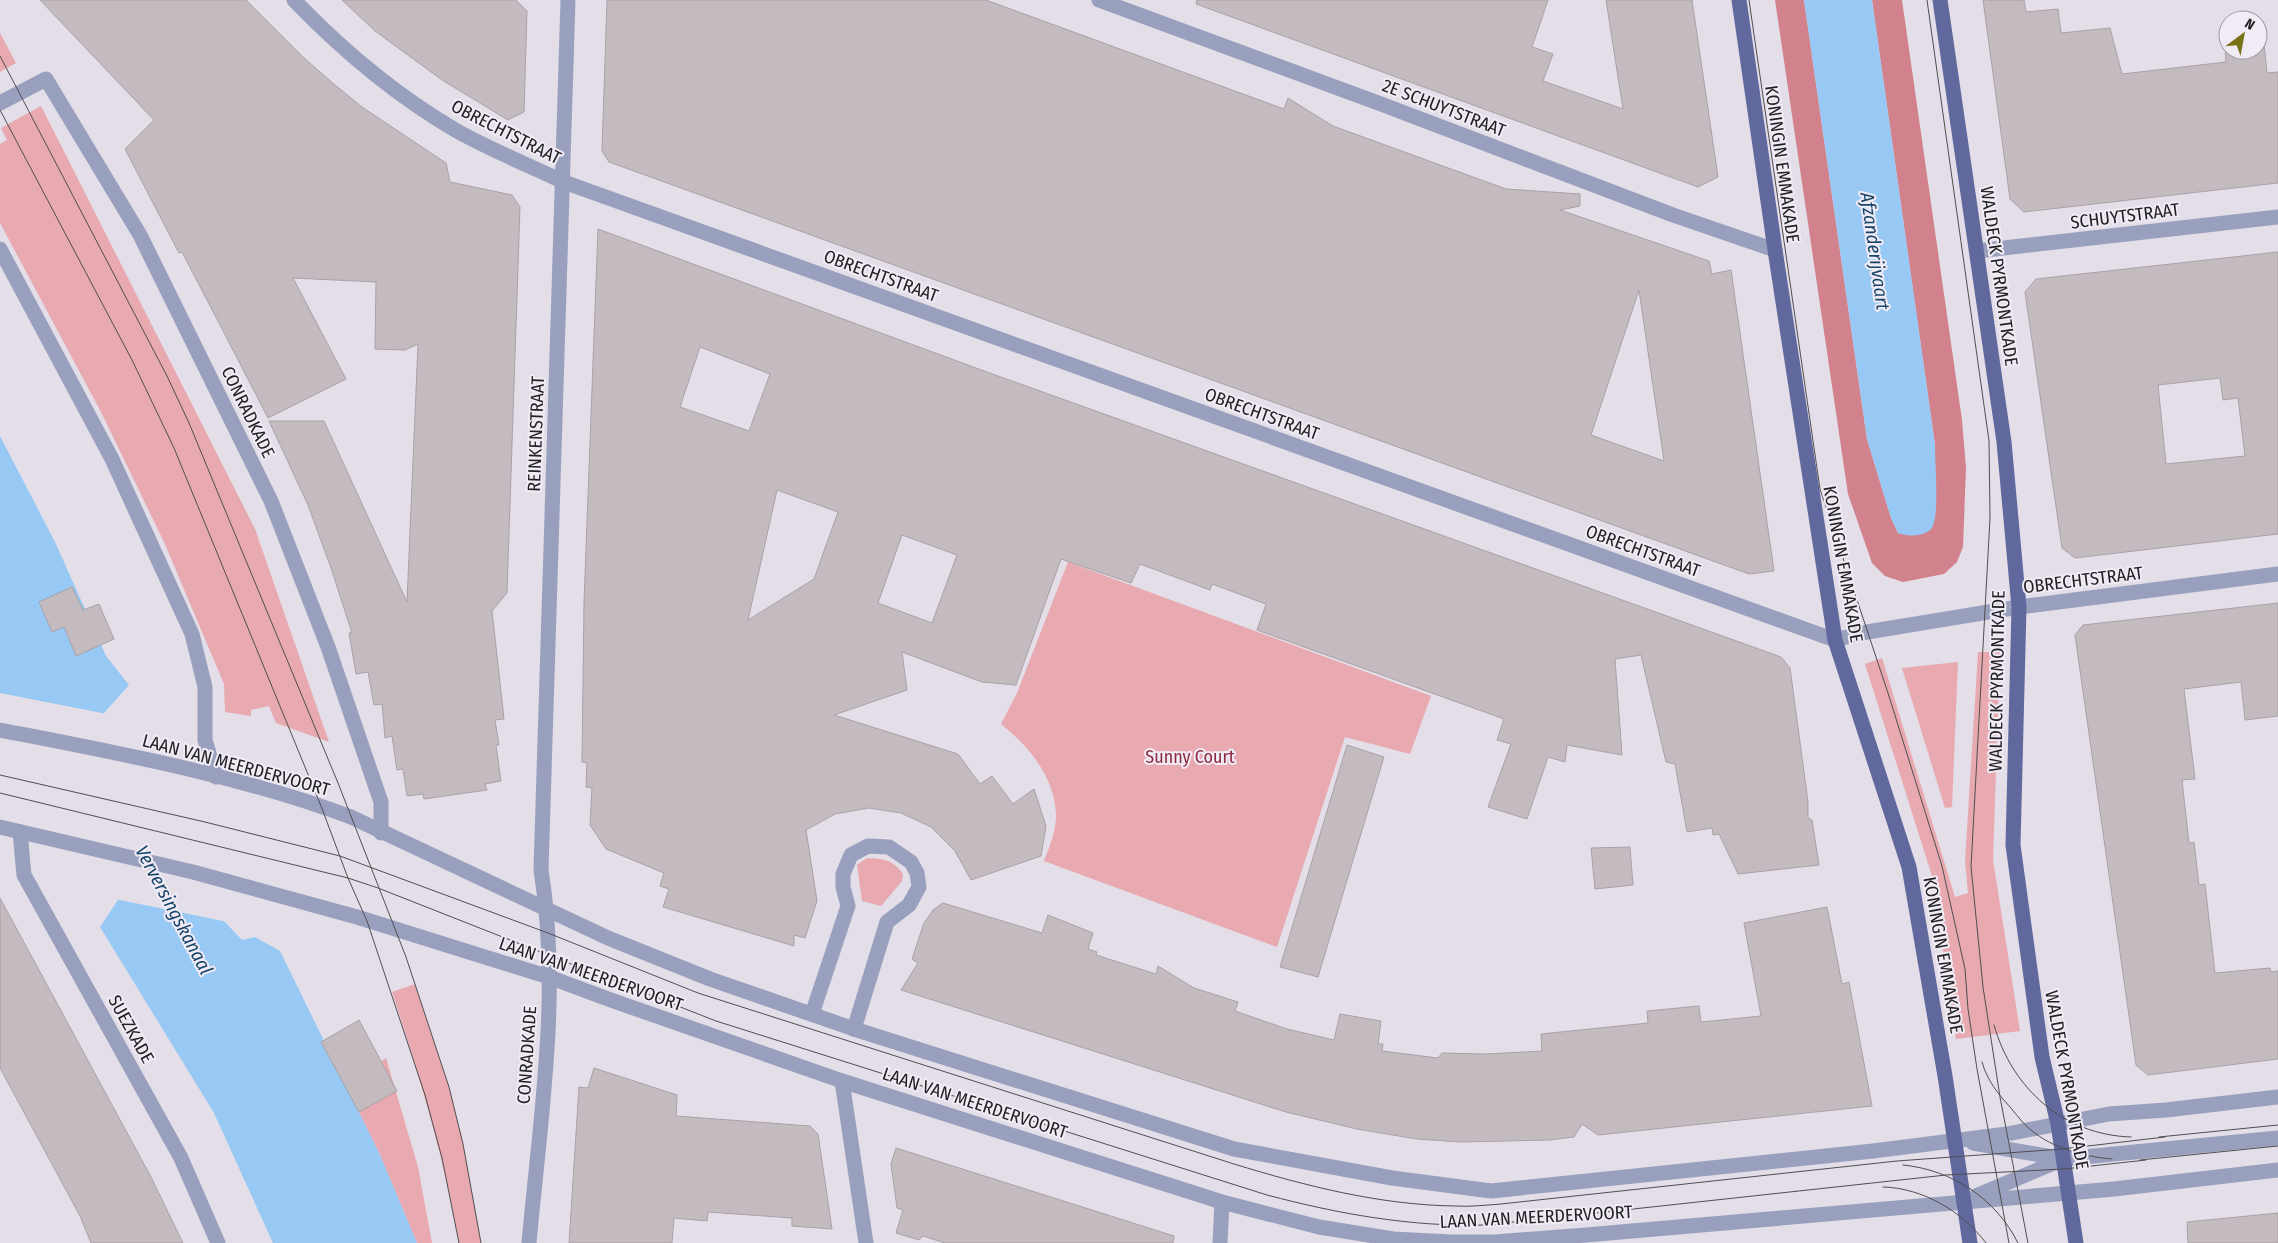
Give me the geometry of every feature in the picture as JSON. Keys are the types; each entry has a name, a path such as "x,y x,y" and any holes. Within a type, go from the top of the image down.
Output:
{"main road":[{"name":"KONINGIN EMMAKADE","path":"1740,0 1775,250 1834,640 1909,867 1955,1139 1970,1243"},
{"name":"WALDECK PYRMONTKADE","path":"1940,0 2004,442 2019,607 2013,846 2042,1057 2058,1124 2076,1243"}],"street":[{"name":"OBRECHTSTRAAT","path":"294,0 359,62 407,98 458,131 564,182 1834,640 1867,632 2019,607 2278,574"},
{"name":"REINKENSTRAAT","path":"541,870 564,182 568,0"},
{"name":"2E SCHUYTSTRAAT","path":"1099,0 1372,100 1673,215 1775,250"},
{"name":"CONRADKADE","path":"0,102 46,79 140,235 271,501 328,647 381,802 381,833"},
{"name":"SCHUYTSTRAAT","path":"1977,251 2278,218"},
{"path":"0,249 112,459 192,634 205,687 205,740 216,777"},
{"name":"LAAN VAN MEERDERVOORT","path":"0,730 168,764 322,806 351,817 381,833 547,908 608,938 702,976 854,1029 1234,1149 1392,1178 1491,1191 1873,1151 1955,1139 2007,1134 2110,1114 2166,1110 2278,1097"},
{"name":"LAAN VAN MEERDERVOORT","path":"0,827 193,872 396,929 549,977 842,1081 1222,1202 1319,1227 1393,1239 1451,1242 1587,1239 2067,1191 2114,1189 2278,1170"},
{"name":"SUEZKADE","path":"20,832 24,875 181,1158 218,1243"},
{"path":"812,1014 848,906 843,887 843,874 851,855 868,846 889,847 911,862 917,873 919,887 909,905 887,922 854,1029"},
{"name":"CONRADKADE","path":"529,1243 550,1022 547,908 541,870"},
{"path":"842,1081 866,1243"},
{"name":"LAAN VAN MEERDERVOORT","path":"1955,1139 2063,1159 2278,1138"},
{"name":"LAAN VAN MEERDERVOORT","path":"1964,1202 2063,1159"},
{"path":"1220,1243 1222,1202"}],"green space":[{"path":"0,33 16,63 0,72"},
{"path":"41,106 255,529 329,742 276,723 269,706 251,710 251,716 225,712 224,684 164,542 101,412 0,223 0,144 7,140 1,128"},
{"name":"Sunny Court","path":"1068,562 1431,696 1410,754 1345,737 1277,947 1044,861 1056,821 1051,788 1039,764 1021,742 1001,724 1017,693"},
{"path":"1978,652 2000,652 1993,860 2020,1031 1956,1039 1932,876 1865,664 1882,658 1955,897 1968,893 1965,861"},
{"path":"1958,662 1952,807 1945,808 1902,668"},
{"path":"867,858 887,861 895,865 903,874 902,881 881,906 862,901 857,865"},
{"path":"415,984 449,1087 463,1144 481,1243 459,1243 446,1179 430,1116 392,992"},
{"path":"386,1058 418,1167 432,1243 417,1243 380,1155 346,1086"}],"shaded area":[{"path":"1775,0 1804,0 1867,439 1891,518 1898,533 1935,445 1872,0 1902,0 1962,420 1966,468 1963,547 1957,562 1944,574 1903,582 1885,576 1872,563 1848,494"}],"water":[{"name":"Afzanderijvaart","path":"1804,0 1872,0 1935,445 1935,519 1930,530 1922,534 1907,535 1898,533 1891,518 1867,439"},
{"name":"Verversingskanaal","path":"0,436 55,542 106,656 129,685 104,713 224,921 242,940 255,937 280,951 380,1155 417,1243 273,1243 214,1113 100,927 118,900 0,696"}],"pier":[{"path":"0,693 107,714 228,922 115,899 0,701"}],"building":[{"path":"40,0 246,0 303,57 335,85 362,107 446,163 450,182 512,195 520,207 507,593 492,611 504,719 495,720 499,745 496,745 501,781 485,784 487,790 424,799 423,794 407,796 403,769 397,770 392,736 385,738 382,704 374,705 368,672 356,674 349,633 352,633 331,568 308,505 269,421 324,421 407,602 418,344 405,350 375,349 376,282 293,278 346,379 268,418 182,252 179,253 125,149 154,120"},
{"path":"342,0 516,0 527,11 524,112 508,120 442,80 375,31"},
{"path":"607,0 986,0 1284,109 1288,98 1333,126 1506,189 1580,194 1580,206 1560,210 1709,261 1712,274 1731,270 1774,571 1749,574 609,162 602,151","holes":["1639,290 1664,461 1591,435"]},
{"path":"1197,0 1548,0 1532,47 1553,54 1543,81 1623,109 1606,0 1692,0 1718,177 1698,187 1196,4"},
{"path":"1983,0 2024,0 2026,12 2058,9 2061,33 2110,28 2122,74 2226,62 2226,60 2266,60 2267,73 2278,72 2278,183 2024,212 2010,199"},
{"path":"598,229 987,372 1781,657 1790,668 1808,802 1808,818 1812,820 1819,865 1738,874 1719,834 1713,835 1712,828 1687,832 1675,764 1666,762 1641,655 1615,659 1622,755 1567,745 1565,762 1548,757 1527,819 1488,807 1511,744 1497,740 1504,719 1257,630 1266,604 1212,584 1210,590 1140,564 1131,583 1061,559 1016,685 982,682 902,652 907,690 834,715 958,754 980,784 992,776 1013,804 1034,789 1046,826 1041,856 971,880 955,851 931,827 901,813 869,808 835,814 806,830 817,901 805,938 794,935 794,946 663,907 669,889 660,886 664,873 606,849 590,825 592,788 586,787 587,763 582,762 584,603","holes":["700,347 770,374 749,431 680,407","777,490 838,512 814,579 748,620","902,535 957,555 932,623 878,603"]},
{"path":"2278,252 2278,534 2075,558 2062,548 2025,292 2036,279","holes":["2220,378 2223,400 2238,398 2245,456 2166,464 2158,385"]},
{"path":"72,587 83,610 99,604 114,639 76,656 64,627 52,632 39,602"},
{"path":"2278,603 2278,716 2245,720 2241,682 2184,689 2195,779 2182,780 2189,843 2194,842 2199,885 2205,884 2215,973 2270,968 2271,972 2278,971 2278,1059 2148,1075 2136,1065 2075,635 2083,625"},
{"path":"1347,745 1384,757 1318,977 1280,967"},
{"path":"1630,847 1633,885 1595,889 1591,848"},
{"path":"0,898 151,1177 183,1243 91,1243 80,1216 0,1068"},
{"path":"943,903 1042,933 1048,915 1093,933 1088,949 1097,952 1096,955 1156,974 1158,966 1194,988 1238,1002 1235,1011 1287,1029 1334,1040 1340,1014 1381,1021 1378,1044 1383,1044 1382,1051 1438,1058 1442,1053 1486,1054 1542,1051 1541,1034 1648,1023 1647,1011 1699,1006 1701,1022 1761,1016 1744,923 1827,907 1842,984 1849,982 1872,1106 1598,1135 1582,1124 1574,1137 1549,1140 1461,1142 1417,1139 1357,1129 1286,1112 901,990 918,963 912,959 924,923 933,910"},
{"path":"359,1020 397,1091 359,1112 321,1042"},
{"path":"594,1068 677,1095 676,1116 810,1126 818,1134 832,1229 792,1226 792,1218 708,1212 707,1221 674,1218 672,1243 569,1243 579,1087 588,1088"},
{"path":"896,1148 1174,1236 1173,1243 945,1243 923,1236 919,1240 896,1233 903,1210 897,1208 891,1164"},
{"path":"2278,1213 2278,1243 2188,1243 2187,1222"}],"tram line":[{"path":"1749,0 1820,489 1888,693 1942,866 1965,969 1968,1009 1977,1069 2009,1243"},
{"path":"1927,0 1989,441 1990,518 1971,867 1983,987 2000,1097 2028,1243"},
{"path":"0,56 168,378 189,423 338,783 406,957 449,1087 463,1144 481,1243"},
{"path":"0,110 132,360 174,448 321,806 348,878 367,921 425,1095 442,1158 459,1243"},
{"path":"0,775 205,822 340,856 548,933 698,993 1234,1164 1316,1187 1371,1198 1427,1205 1501,1204 1897,1161 2062,1149 2165,1137"},
{"path":"0,793 348,878 378,888 716,1021 1267,1195 1375,1218 1430,1224 1486,1225 1946,1175 2064,1169 2146,1160"},
{"path":"1994,1025 2002,1048 2014,1069 2028,1088 2044,1104 2063,1118 2084,1128 2107,1134 2131,1137"},
{"path":"1982,1062 1997,1092 2025,1125 2039,1136 2059,1147 2091,1156 2112,1159"},
{"path":"2159,1137 2278,1125"},
{"path":"2140,1160 2278,1146"},
{"path":"1903,1165 1939,1173 1971,1189 1998,1213 2018,1243"},
{"path":"1883,1187 1913,1192 1940,1203 1965,1221 1986,1243"}]}
